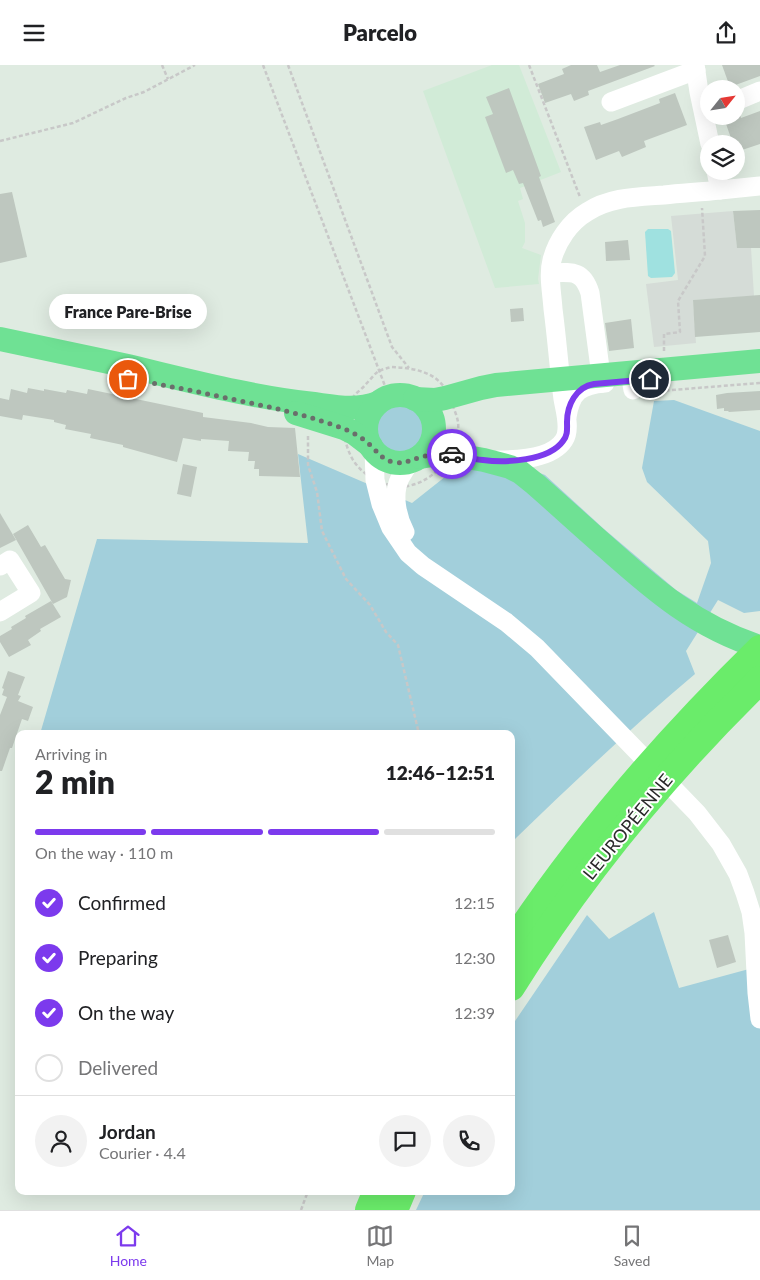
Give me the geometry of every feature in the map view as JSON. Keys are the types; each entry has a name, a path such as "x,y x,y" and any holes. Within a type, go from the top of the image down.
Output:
{"highway":[{"name":"L'EUROPÉENNE","path":"515,939 563,871 624,794 680,729 760,648"},
{"name":"L'EUROPÉENNE","path":"515,981 552,924 622,832 677,767 760,680"},
{"path":"369,1210 376,1195"},
{"path":"394,1210 400,1195"}],"main road":[{"path":"0,339 263,397 352,409 364,408 395,395 409,396 425,406 434,427 432,442 428,449 416,459"},
{"path":"0,352 296,413 354,433 381,457 392,462 402,463 444,454 484,460 510,467 529,479 655,590 707,625 760,648"},
{"path":"415,399 445,399 481,388 561,380 602,379 631,381 666,369 760,361"},
{"path":"372,448 367,436 366,425 371,412 378,403"}],"street":[{"path":"610,102 696,68 700,86"},
{"path":"745,97 760,91"},
{"path":"718,180 720,190"},
{"path":"484,460 523,459 547,453 560,445 565,439 567,432 550,273 551,261 562,237 572,223 586,212 602,204 622,199 760,187"},
{"path":"550,273 566,272 577,274 582,277 588,286 602,379 578,392 570,405 566,421"},
{"path":"631,381 760,371"},
{"path":"372,448 381,503 391,528 413,559 506,622 537,647 714,833 730,858 755,910 754,933 760,1019"},
{"path":"416,459 400,478 396,487 397,507 402,527 419,554 450,583"},
{"path":"0,566 10,560 30,593 0,612"}],"path":[{"path":"162,65 168,79"},
{"path":"0,141 73,123 126,97 144,92 195,65"},
{"path":"264,65 379,370 392,367 409,368 424,372 433,376 445,388"},
{"path":"288,65 392,347 409,368"},
{"path":"529,65 586,212"},
{"path":"666,369 664,333 680,332 678,301 705,257 701,192"},
{"path":"713,387 760,383"},
{"path":"308,451 308,465 317,492 322,531 346,579 370,605 386,633 398,645 418,730"},
{"path":"301,1210 307,1195"}],"shaded area":[{"path":"492,65 519,65 561,172 520,188 523,199 518,201 525,223 525,242 522,248 541,255 539,284 495,288 423,91"},
{"path":"733,211 737,247 751,248 754,296 693,300 696,343 654,347 646,284 678,280 671,216"},
{"path":"648,229 668,229 671,231 675,273 672,277 651,278 648,276 645,232"},
{"path":"674,400 760,431 760,611 744,613 718,600 686,651 695,674 604,755 515,839 515,730 41,730 97,539 308,543 298,454 412,503 460,465 524,467 545,475 604,529 676,590 697,603 711,563 708,541 647,482 642,468 654,401"},
{"path":"395,405 405,405 414,409 420,415 423,420 423,438 414,449 405,453 395,453 386,449 380,443 376,434 376,424 380,415 386,409"},
{"path":"654,912 679,988 760,966 760,1210 416,1210 423,1195 515,1195 515,1021 587,915 609,939"}],"building":[{"path":"571,65 597,65 600,72 620,65 655,66 588,91 589,95 574,101 571,94 545,103 538,84 564,74 562,69"},
{"path":"722,65 760,65 760,76 745,82 727,80"},
{"path":"509,88 541,176 539,177 555,222 543,227 541,220 538,221 523,183 519,184 513,170 506,173 485,117 493,114 486,97"},
{"path":"675,93 687,125 644,141 646,147 622,157 619,151 596,160 584,127 600,122 601,125 618,119 660,103 659,99"},
{"path":"760,111 760,144 745,149 745,135 730,135 726,125 745,125 745,117"},
{"path":"12,192 27,257 0,263 0,194"},
{"path":"760,210 760,248 737,248 733,211"},
{"path":"628,240 630,260 606,261 605,242"},
{"path":"760,295 760,332 695,337 693,300"},
{"path":"523,308 524,321 511,322 510,309"},
{"path":"631,319 634,348 609,351 605,323"},
{"path":"28,388 66,393 67,390 87,394 88,389 203,413 203,417 268,427 295,428 300,477 259,476 259,469 254,469 255,461 248,461 249,452 228,451 229,441 201,439 201,441 183,438 177,462 123,447 123,445 90,438 91,434 65,429 66,425 54,422 54,420 23,415 22,420 0,416 0,398 9,400 11,389 27,393"},
{"path":"760,391 760,410 729,412 724,411 724,408 717,409 716,395"},
{"path":"183,464 197,467 191,497 177,494"},
{"path":"0,513 16,540 0,548"},
{"path":"28,525 41,547 45,545 65,579 71,580 67,597 53,604 13,534"},
{"path":"51,601 61,617 40,629 41,631 28,640 31,645 9,657 0,642 0,636 26,618 25,616"},
{"path":"8,671 25,677 18,695 21,696 18,701 33,707 28,721 22,719 18,730 15,730 15,739 12,748 10,748 2,771 0,771 0,715 7,697 2,695 4,689 2,688"},
{"path":"728,935 736,962 717,968 709,940"}],"way so far":[{"path":"128,379 270,407 322,421 354,433 371,445 381,457 392,462 405,463 420,457 452,454"}],"place":[{"name":"France Pare-Brise","path":"128,379"}],"route":[{"path":"452,454 484,460 523,459 542,455 552,451 565,439 568,410 575,395 581,389 594,384 650,379"}]}
